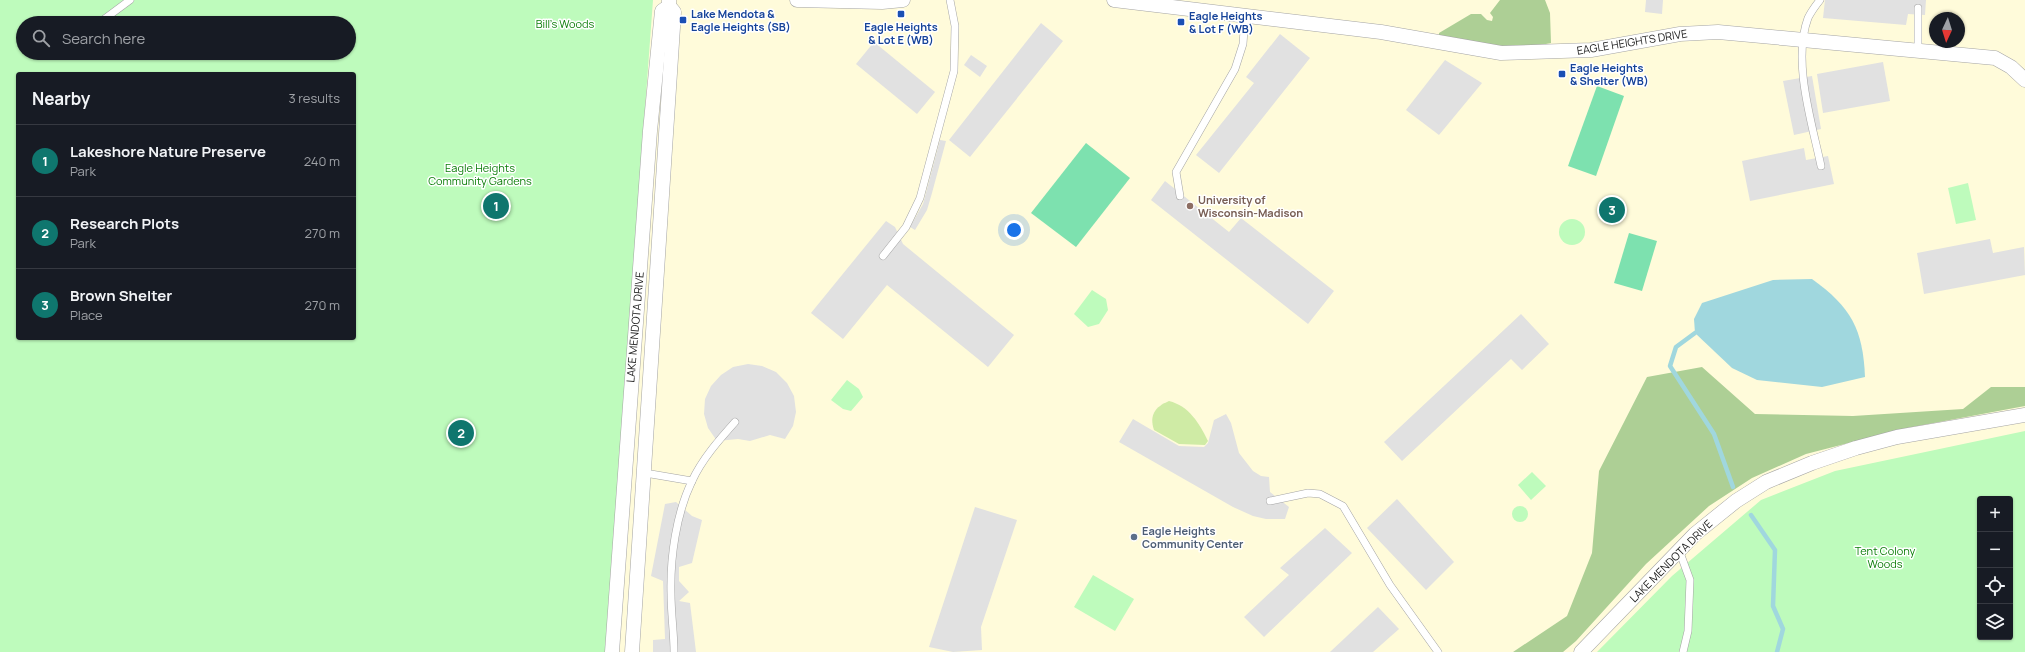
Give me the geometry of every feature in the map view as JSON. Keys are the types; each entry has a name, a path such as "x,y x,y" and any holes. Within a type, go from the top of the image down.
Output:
{"street":[{"path":"797,0 882,2 903,0"},
{"name":"EAGLE HEIGHTS DRIVE","path":"1114,0 1381,32 1501,53 1591,50 1696,32 1718,32 1804,39 1995,58 2011,67 2025,80"},
{"name":"LAKE MENDOTA DRIVE","path":"612,652 650,130 662,11 669,3 674,12 645,473 632,652"},
{"name":"LAKE MENDOTA DRIVE","path":"1581,652 1695,534 1736,501 1766,482 1812,463 1856,448 1897,437 2025,415"}],"lane":[{"path":"108,16 130,0"},
{"path":"883,256 906,227 920,198 954,71 955,26 950,0"},
{"path":"1820,0 1808,17 1804,39 1803,59 1807,99 1821,166"},
{"path":"1918,8 1918,50"},
{"path":"1180,196 1176,172 1235,69 1243,44 1245,16"},
{"path":"674,652 670,594 672,560 680,515 692,481 717,442 735,422"},
{"path":"645,473 692,481"},
{"path":"1270,501 1308,493 1320,494 1343,506 1390,585 1438,652"},
{"path":"1679,550 1690,580 1688,631 1684,652"}],"shaded area":[{"name":"University of Wisconsin-Madison","path":"0,0 2025,0 2025,652 0,652"},
{"path":"1646,0 1663,0 1662,14 1645,12"},
{"path":"1825,0 1926,0 1925,15 1908,14 1906,25 1823,18"},
{"path":"1041,23 1063,41 970,157 949,140"},
{"path":"1280,34 1310,58 1219,173 1196,155 1254,83 1246,77"},
{"path":"874,42 935,92 917,114 856,64"},
{"path":"971,55 987,66 980,77 964,65"},
{"path":"1445,60 1482,83 1439,135 1406,110"},
{"path":"1883,62 1890,101 1823,113 1817,74"},
{"path":"1812,76 1821,129 1794,135 1783,81"},
{"path":"940,140 946,141 932,193 927,210 915,230 910,227 923,204"},
{"path":"1804,148 1806,160 1828,156 1834,184 1750,201 1742,161"},
{"path":"1165,181 1229,232 1241,218 1334,291 1308,324 1151,200"},
{"path":"886,221 895,227 903,244 1014,335 988,367 887,285 843,339 811,313"},
{"path":"1990,239 1993,253 2024,247 2025,275 1924,294 1917,253"},
{"path":"1521,314 1549,344 1522,370 1511,359 1402,461 1384,442"},
{"path":"748,364 762,366 776,372 787,383 794,396 796,412 793,426 785,439 770,435 750,441 738,439 717,441 708,428 704,414 705,399 711,386 721,375 733,367"},
{"path":"1226,414 1231,423 1239,453 1253,471 1261,476 1269,477 1270,492 1289,507 1285,519 1266,519 1253,516 1233,507 1119,442 1133,419 1179,446 1204,447 1208,443 1214,420"},
{"path":"1397,499 1454,562 1426,590 1367,528"},
{"path":"676,502 692,516 702,520 692,563 679,567 679,581 689,592 679,601 690,603 696,652 653,652 653,640 665,639 663,581 651,576 665,504"},
{"path":"975,507 1017,520 981,627 982,650 953,652 929,647"},
{"path":"1325,528 1352,553 1264,637 1244,617 1289,575 1280,568"},
{"path":"1378,607 1399,629 1373,652 1330,652"}],"green space":[{"path":"0,0 653,0 605,652 0,652"},
{"path":"1500,0 1545,0 1550,13 1551,43 1520,49 1439,38 1439,33 1471,14 1481,14 1487,20 1492,21 1493,17 1490,13"},
{"path":"1597,86 1624,96 1596,176 1568,166"},
{"path":"1086,143 1130,178 1076,247 1031,213"},
{"path":"1968,183 1976,220 1956,224 1948,188"},
{"path":"1572,219 1581,223 1585,232 1581,241 1572,245 1563,241 1559,232 1563,223"},
{"path":"1629,233 1657,241 1642,291 1614,283"},
{"path":"1092,290 1106,299 1108,310 1099,324 1088,327 1074,314"},
{"path":"1702,367 1755,414 1853,416 1963,409 1991,387 2025,387 2025,406 1907,428 1806,454 1752,478 1709,506 1646,564 1576,641 1563,652 1513,652 1567,616 1592,553 1599,471 1647,377"},
{"path":"847,380 859,389 863,397 851,411 843,409 831,400"},
{"path":"1169,401 1176,403 1193,416 1208,441 1205,445 1179,444 1154,430 1152,420 1154,412 1160,406"},
{"name":"Tent Colony Woods","path":"2025,431 2025,652 1597,652 1672,576 1761,500 1835,471"},
{"path":"1532,472 1546,486 1531,500 1518,485"},
{"path":"1520,506 1526,508 1528,514 1526,520 1520,522 1514,520 1512,514 1514,508"},
{"path":"1093,575 1134,599 1115,631 1074,607"}],"water":[{"path":"1812,279 1836,299 1852,320 1858,332 1861,345 1865,377 1822,387 1757,380 1732,368 1695,333 1694,319 1702,303 1773,280"}],"waterway":[{"path":"1695,333 1676,347 1670,366 1714,434 1733,487"},
{"path":"1751,515 1775,550 1773,606 1783,629 1777,652"}],"place":[{"name":"Eagle Heights & Lot E (WB)","path":"901,14"},
{"name":"Lake Mendota & Eagle Heights (SB)","path":"683,20"},
{"name":"Eagle Heights & Lot F (WB)","path":"1181,22"},
{"name":"Eagle Heights & Shelter (WB)","path":"1562,74"},
{"name":"Lakeshore Nature Preserve","path":"496,206"},
{"name":"University of Wisconsin-Madison","path":"1190,206"},
{"name":"Brown Shelter","path":"1612,210"},
{"name":"Research Plots","path":"461,433"},
{"name":"Eagle Heights Community Center","path":"1134,537"}],"park label":[{"name":"Bill's Woods","path":"565,24"},
{"name":"Eagle Heights Community Gardens","path":"480,174"}]}
